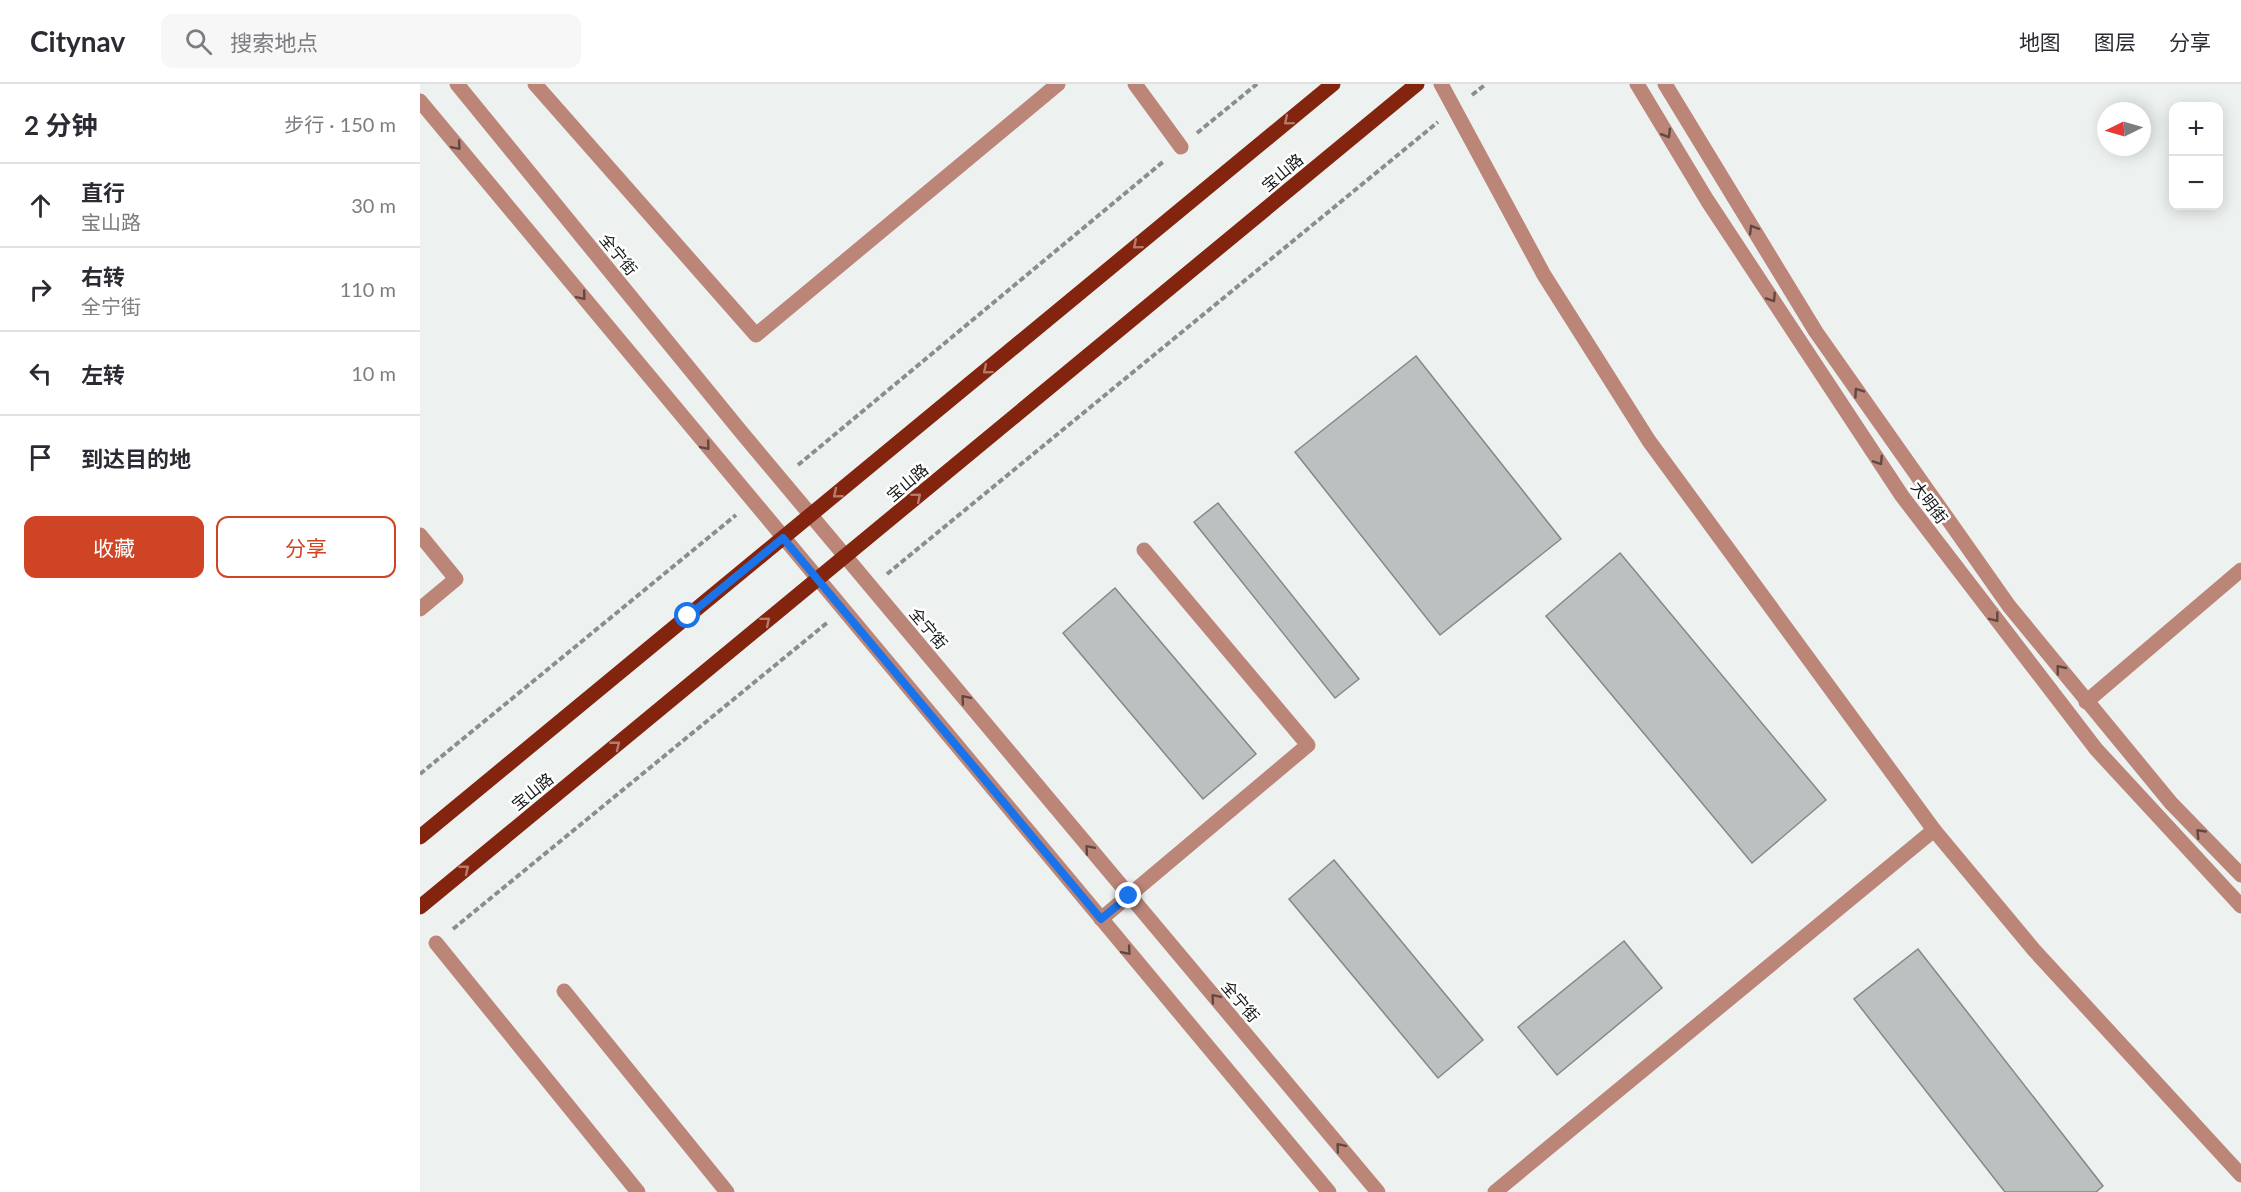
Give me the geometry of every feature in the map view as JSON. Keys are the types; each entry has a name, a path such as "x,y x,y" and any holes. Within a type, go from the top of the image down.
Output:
{"main road":[{"path":"420,837 1333,84"},
{"name":"宝山路","path":"420,907 1417,84"}],"street":[{"name":"全宁街","path":"457,84 845,556 1378,1192"},
{"path":"535,84 756,335 1058,84"},
{"path":"1135,84 1180,147"},
{"path":"1441,84 1544,275 1649,441 1934,830 2034,950 2241,1175"},
{"name":"大明街","path":"1637,84 1707,200 1902,496 2096,749 2241,906"},
{"name":"大明街","path":"1665,84 1816,332 2009,606 2171,803 2241,874"},
{"path":"420,101 1329,1192"},
{"path":"420,535 456,579 420,609"},
{"path":"1101,919 1308,745 1144,550"},
{"path":"2086,702 2241,570"},
{"path":"1495,1192 1934,830"},
{"path":"436,943 638,1192"},
{"path":"564,991 727,1192"}],"path":[{"path":"781,478 1257,84"},
{"path":"871,587 1486,84"},
{"path":"420,774 753,502"},
{"path":"436,943 842,610"}],"building":[{"path":"1416,356 1561,539 1440,635 1295,452"},
{"path":"1218,503 1359,679 1335,698 1194,522"},
{"path":"1620,553 1826,800 1752,863 1546,616"},
{"path":"1115,588 1256,754 1203,799 1063,633"},
{"path":"1334,860 1483,1040 1438,1078 1289,899"},
{"path":"1624,941 1662,988 1557,1075 1518,1027"},
{"path":"1918,949 2103,1186 2096,1192 2005,1192 1854,999"}],"route":[{"path":"688,616 783,538 1101,919 1129,896"}]}
